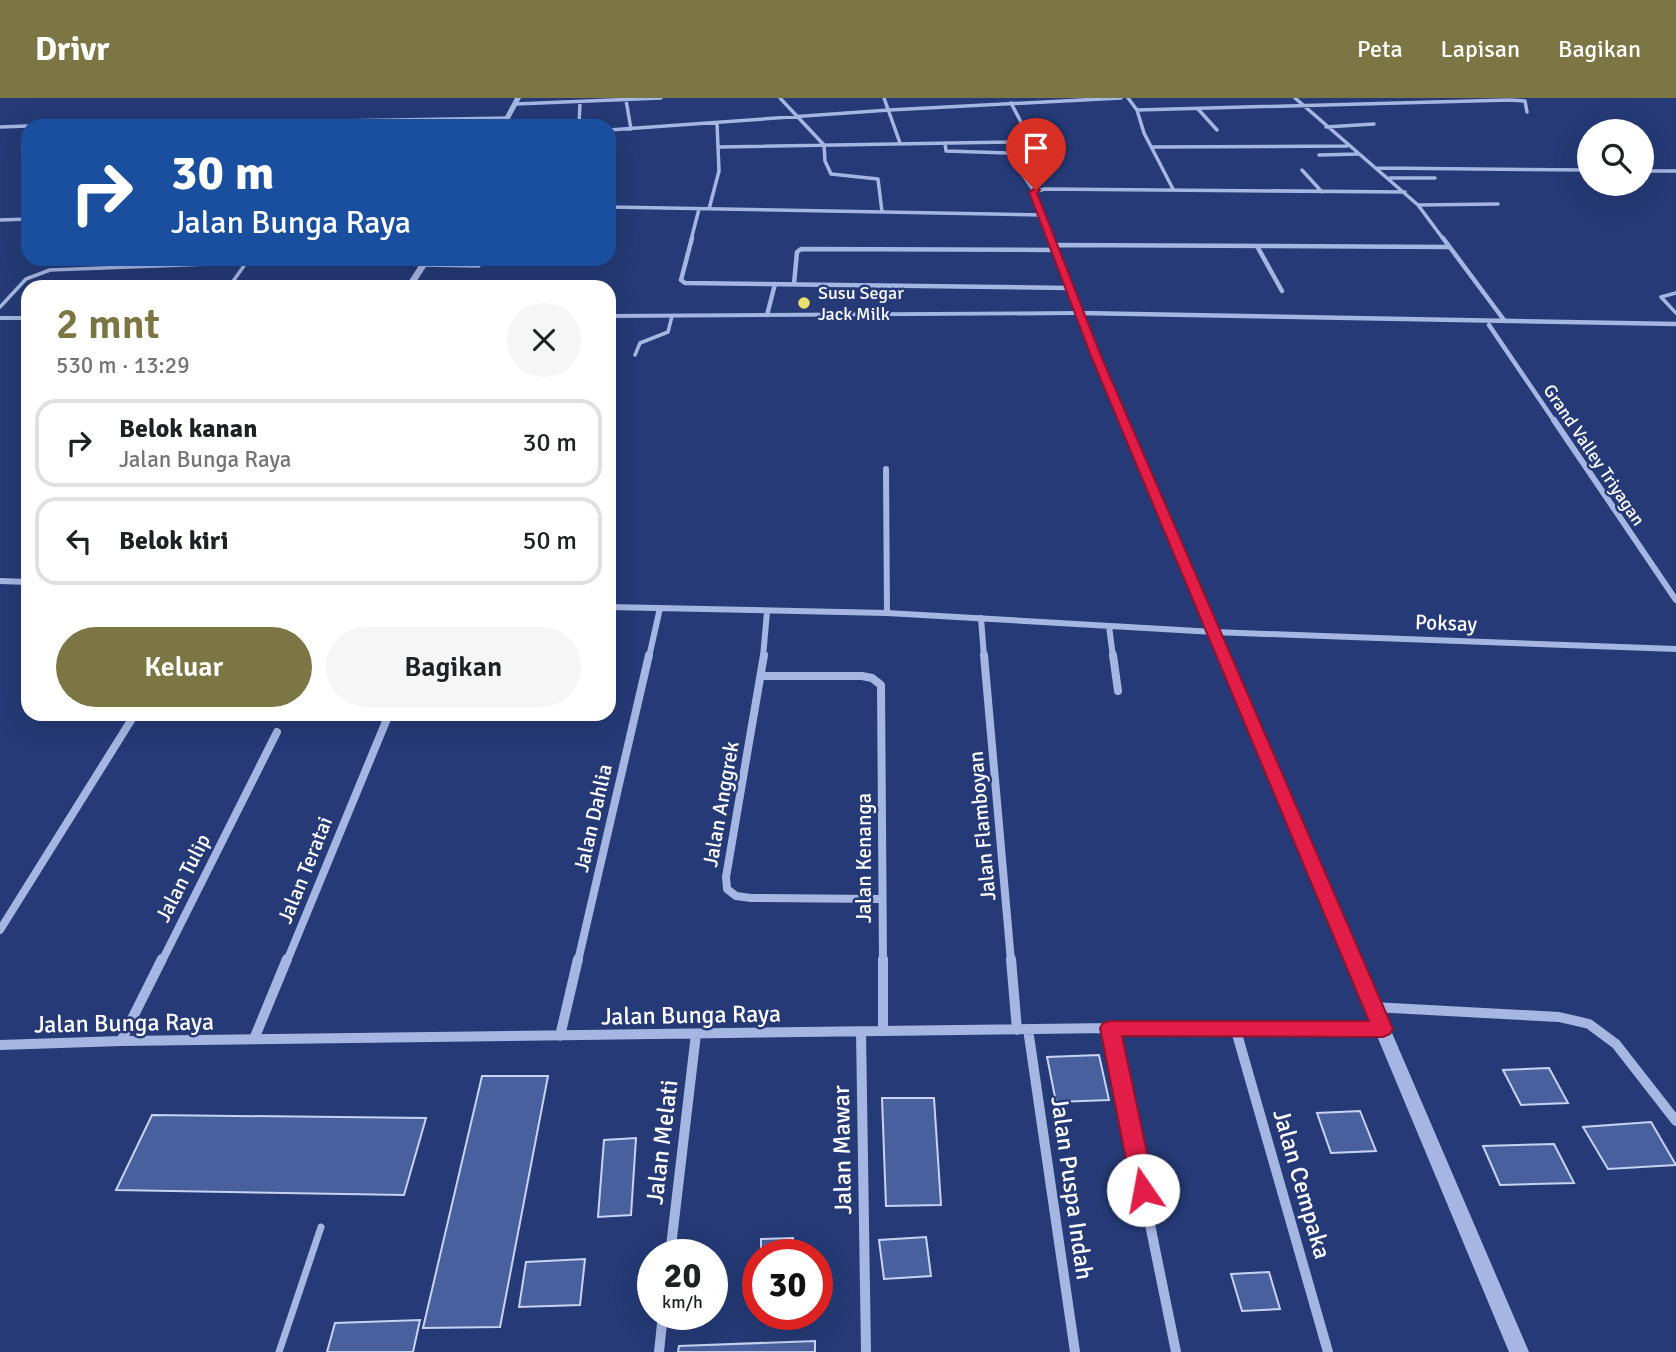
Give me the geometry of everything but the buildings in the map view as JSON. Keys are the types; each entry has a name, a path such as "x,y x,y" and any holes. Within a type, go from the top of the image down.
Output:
{"street":[{"path":"450,119 506,118 517,101 580,102 661,98"},
{"path":"780,98 824,145 825,161 832,175 878,179 882,212"},
{"path":"884,98 900,143"},
{"path":"616,130 889,110 1121,98"},
{"path":"1128,98 1173,189"},
{"path":"1236,98 1244,107"},
{"path":"1295,98 1418,205 1504,320"},
{"path":"1423,98 1429,102"},
{"path":"626,100 631,129"},
{"path":"1136,110 1524,101 1527,112"},
{"path":"579,119 580,102"},
{"path":"719,148 1010,142 1030,139 1011,103"},
{"path":"1198,109 1217,130"},
{"path":"709,209 719,171 717,123"},
{"path":"1326,127 1374,124"},
{"path":"0,127 21,126"},
{"path":"945,143 946,151 1008,153 1034,191 1079,313 1519,1352"},
{"path":"1152,147 1348,146"},
{"path":"1320,155 1359,154"},
{"path":"1376,168 1577,170"},
{"path":"1302,170 1322,192"},
{"path":"1654,171 1676,171"},
{"path":"1389,178 1435,178"},
{"path":"1034,191 1173,189 1405,192"},
{"path":"1418,205 1498,204"},
{"path":"616,207 1043,215"},
{"path":"699,209 683,282 1069,288"},
{"path":"0,220 21,219"},
{"path":"1257,246 1282,291"},
{"path":"794,284 797,252 801,249 1450,247"},
{"path":"767,315 775,284"},
{"path":"616,316 1079,313 1676,324"},
{"path":"0,318 21,318"},
{"name":"Grand Valley Triyagan","path":"1489,325 1676,600"},
{"path":"886,469 887,613"},
{"path":"0,581 21,582"},
{"name":"Poksay","path":"616,607 887,613 1214,632 1676,649"},
{"name":"Jalan Dahlia","path":"560,1036 660,608"},
{"name":"Jalan Anggrek","path":"767,612 762,676 726,877 727,889 736,896 751,898 882,899"},
{"name":"Jalan Flamboyan","path":"981,618 1023,1030"},
{"path":"1109,626 1118,691"},
{"name":"Jalan Kenanga","path":"762,676 862,676 872,678 881,685 883,1031"},
{"path":"0,929 131,721"},
{"name":"Jalan Teratai","path":"254,1039 386,721"},
{"name":"Jalan Tulip","path":"121,1041 277,732"},
{"path":"1373,1007 1559,1017 1589,1024 1616,1044 1676,1121"},
{"name":"Jalan Cempaka","path":"1235,1027 1328,1352"},
{"path":"1110,1028 1176,1352"},
{"name":"Jalan Bunga Raya","path":"0,1045 696,1034 862,1037 883,1031 1110,1028 1383,1029"},
{"name":"Jalan Puspa Indah","path":"1023,1030 1075,1352"},
{"name":"Jalan Melati","path":"672,1239 696,1034"},
{"name":"Jalan Mawar","path":"862,1037 866,1352"},
{"path":"659,1352 661,1330"}],"lane":[{"path":"25,280 50,270 122,266"},
{"path":"0,307 21,284"},
{"path":"1676,293 1661,297 1676,313"},
{"path":"635,355 640,344 668,332 672,316"},
{"path":"279,1352 321,1227"}],"place":[{"name":"Susu Segar Jack Milk","path":"804,303"}],"route":[{"path":"1036,190 1033,192 1096,356 1138,449 1278,786 1383,1029 1110,1028 1143,1190"}]}
